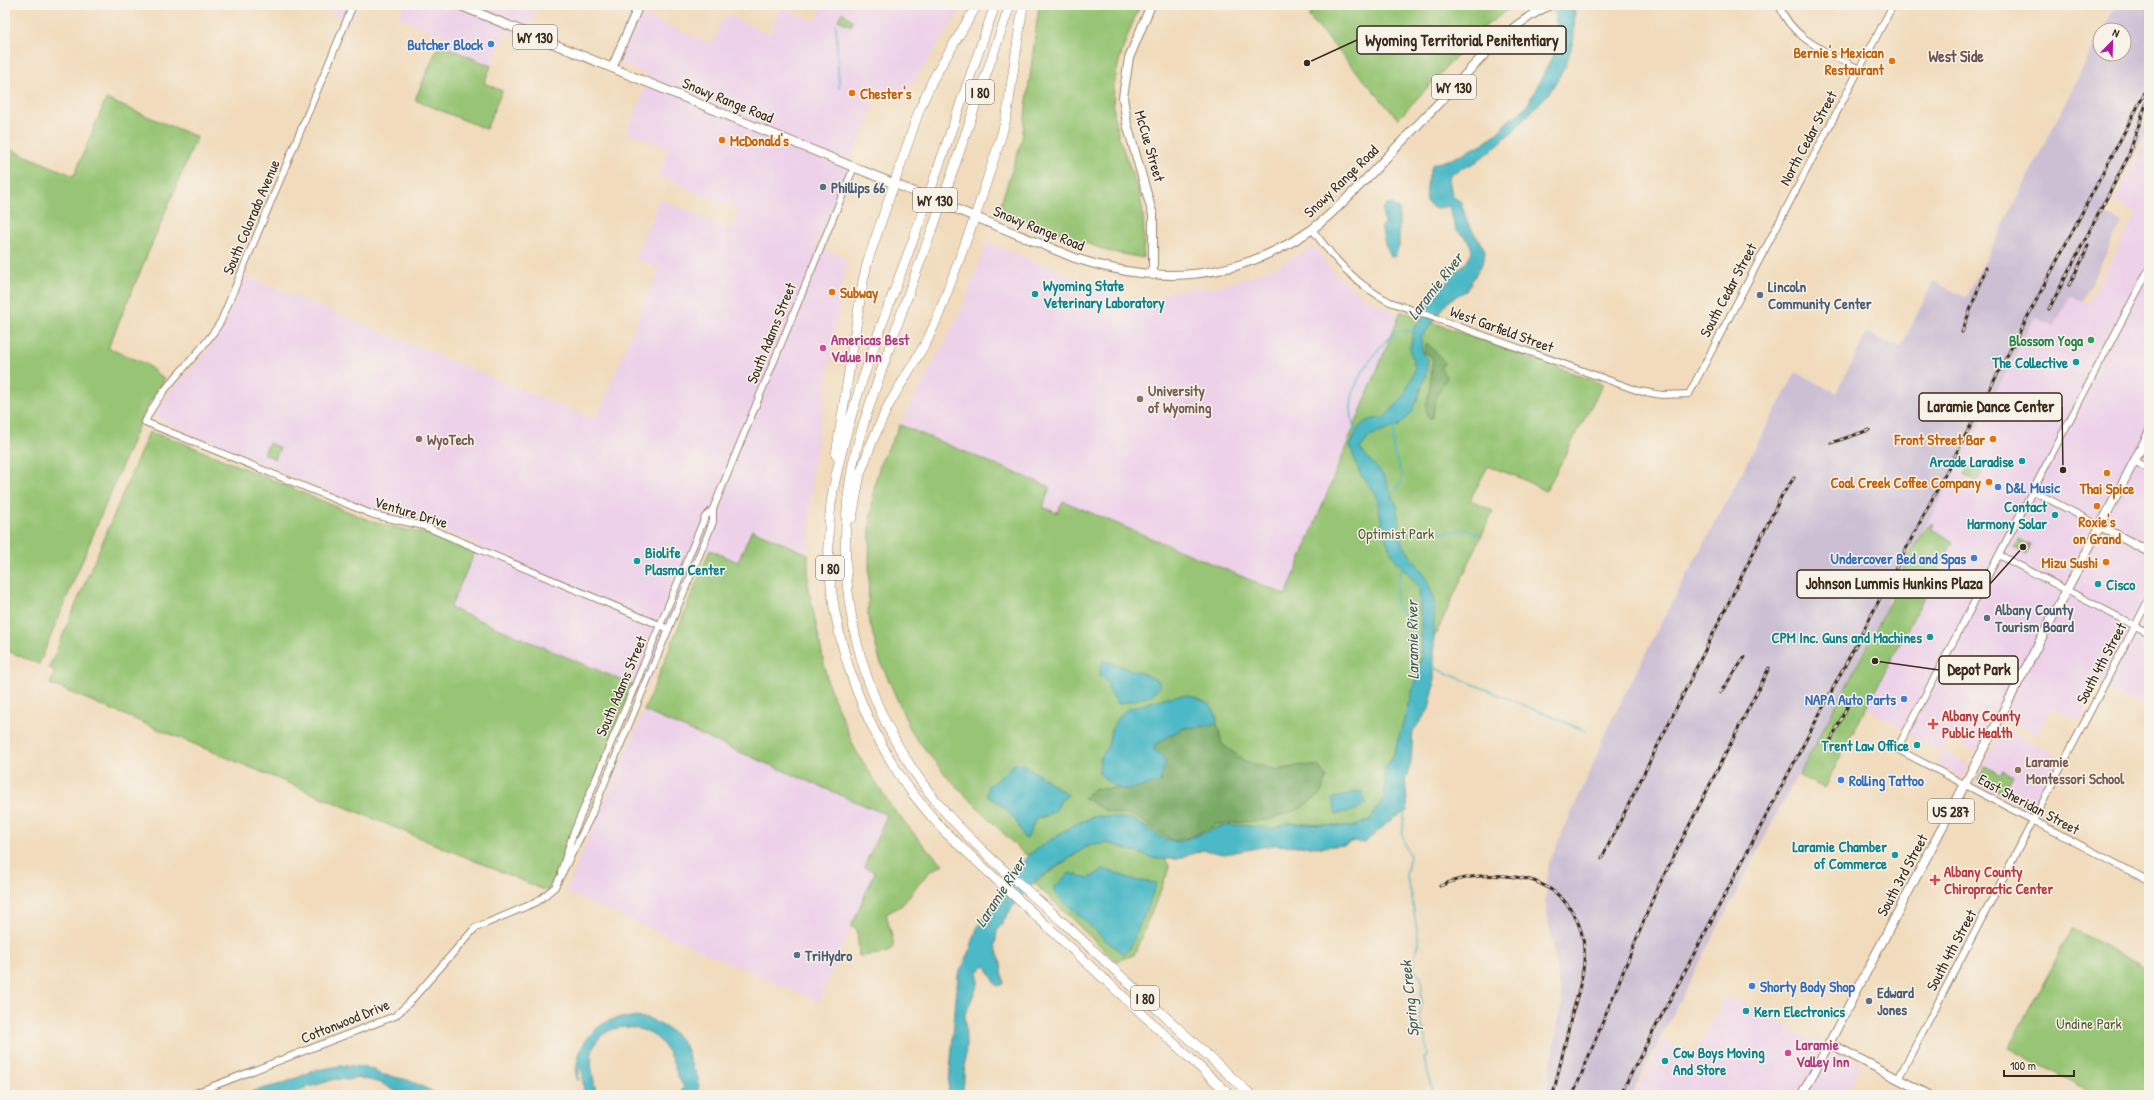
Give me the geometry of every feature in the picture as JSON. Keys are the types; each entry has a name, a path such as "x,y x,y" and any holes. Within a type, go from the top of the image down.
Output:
{"highway":[{"path":"833,492 834,468 863,281 920,108 933,79 977,5"},
{"name":"I 80","path":"995,5 860,392 833,492 830,553 831,586 846,659 858,696 875,733 894,767 917,799 944,831 1032,914 1230,1095"},
{"name":"I 80","path":"1010,5 860,434 849,487 845,530 845,570 854,631 864,668 894,740 925,787 949,816 1007,872 1251,1095"},
{"path":"864,668 851,588 849,555 852,512 860,474 879,424 928,339 939,314 975,217 1007,114 1023,5"}],"main road":[{"name":"Snowy Range Road","path":"459,5 1092,264 1130,273 1153,275 1200,274 1239,265 1281,248 1312,229 1341,204 1374,171 1484,52 1501,36 1539,10 1550,5"},
{"path":"612,68 639,5"},
{"name":"McCue Street","path":"1151,5 1130,58 1124,97 1127,124 1154,215 1153,275"},
{"name":"South 3rd Street","path":"1802,1095 2149,433"},
{"path":"2100,526 2149,552"},
{"path":"1829,1043 1929,1095"}],"street":[{"name":"South Colorado Avenue","path":"145,422 161,394 201,350 221,321 353,5"},
{"path":"1779,5 1791,28 1800,37 1859,69"},
{"name":"North Cedar Street","path":"1791,199 1893,5"},
{"name":"South Adams Street","path":"544,898 560,878 581,836 669,629 713,522 713,509 854,167"},
{"name":"South Cedar Street","path":"1688,394 1791,199"},
{"name":"West Garfield Street","path":"1312,229 1337,262 1356,281 1383,299 1457,327 1639,391 1662,395 1688,394"},
{"path":"2149,269 1999,555 2149,633"},
{"name":"Venture Drive","path":"145,422 374,515 424,526 669,629"},
{"path":"2134,461 2149,469"},
{"path":"2033,491 2100,526"},
{"name":"South Adams Street","path":"560,878 573,834 705,517 713,509"},
{"name":"East Sheridan Street","path":"1999,555 1897,750 2149,881"},
{"name":"South 4th Street","path":"1898,1079 2149,599"},
{"name":"Cottonwood Drive","path":"190,1095 395,1016 409,1003 475,928 544,898"}],"shaded area":[{"path":"313,5 358,5 352,21"},
{"path":"404,5 539,5 526,38 506,31 491,66 439,44 442,35 399,17"},
{"path":"823,5 964,5 903,98 879,93 816,246 847,259 812,474 808,554 752,530 738,562 704,548 646,690 450,608 478,545 426,524 372,510 178,429 156,417 157,411 172,389 200,361 218,337 246,276 596,420 659,269 635,258 660,199 730,229 738,210 658,176 669,149 627,132 650,76 611,59 632,11 712,44 725,14 770,34 781,7 816,22"},
{"path":"2116,5 2149,5 2149,126 2103,213 2122,223 2082,301 2070,295 2054,327 2035,317 1887,601 1888,605 1800,773 1797,775 1631,1095 1545,1095 1562,1002 1545,901 1549,862 1591,770 1604,735 1660,625 1796,372 1836,393 1867,333 1901,348 1933,281 1966,298 2092,51 2092,62 2132,62 2132,22 2107,22"},
{"path":"2148,138 2149,686 2139,705 2100,685 2080,722 2052,707 2037,735 1996,713 1976,752 1949,738 1942,751 1902,731 1903,728 1866,708 1953,542 1932,528 1932,523 1925,529 2035,317 2070,295 2088,304 2136,213 2114,201"},
{"name":"University of Wyoming","path":"987,242 1153,309 1161,295 1177,290 1216,287 1250,277 1278,266 1313,247 1339,278 1362,295 1399,315 1287,595 1064,501 1057,513 1043,507 1049,487 900,425 960,314"},
{"path":"644,711 887,815 864,867 875,872 819,1002 565,892"},
{"name":"Laramie Montessori School","path":"2003,728 2061,757 2032,813 1975,783"},
{"path":"1942,751 1969,765 1962,778 1936,764"},
{"path":"1726,995 1862,1065 1846,1095 1635,1095 1664,1040 1694,1055"}],"green space":[{"path":"1039,5 1140,5 1128,34 1115,78 1114,109 1118,134 1142,205 1144,227 1143,258 1107,251 999,209 1022,140"},
{"path":"1316,5 1514,5 1483,28 1398,119 1309,17"},
{"path":"842,12 853,21 851,26 838,20"},
{"path":"439,44 491,66 484,83 502,91 486,129 415,100"},
{"path":"106,99 197,137 108,348 146,364 165,380 149,403 141,420 39,664 5,650 5,147 74,176"},
{"name":"Optimist Park","path":"1401,311 1603,384 1546,491 1518,477 1488,466 1470,500 1493,511 1436,634 1425,652 1422,651 1414,689 1394,754 1385,769 1385,796 1370,820 1353,827 1288,823 1273,829 1222,826 1179,842 1165,839 1132,819 1097,816 1075,824 1028,855 1023,853 948,778 912,733 880,661 868,616 870,524 875,482 881,462 900,425 1050,487 1043,507 1057,513 1063,501 1286,595"},
{"path":"1427,343 1445,362 1441,368 1447,378 1437,394 1432,418 1428,418 1426,409 1433,363 1431,356 1424,352"},
{"path":"149,432 176,440 366,519 388,526 438,536 475,552 450,608 633,685 559,870 547,891 50,684 55,671 49,668"},
{"path":"269,443 280,448 275,459 264,454"},
{"path":"1969,466 1982,473 1977,482 1964,475"},
{"path":"1932,523 1932,528 1953,542 1824,788 1799,776 1800,773 1867,648 1913,550 1925,530"},
{"path":"752,530 808,554 808,584 828,684 855,749 891,806 925,847 943,864 928,873 901,906 886,914 893,943 892,948 889,951 883,953 859,956 857,929 851,927 875,872 864,867 887,815 644,711 710,550 738,562"},
{"path":"2019,539 2031,545 2027,554 2014,548"},
{"path":"1217,723 1222,744 1245,761 1278,770 1301,765 1318,766 1327,778 1320,795 1299,809 1268,820 1218,824 1190,837 1173,841 1136,817 1108,812 1084,798 1094,788 1127,789 1160,754 1154,750 1155,745 1182,728 1205,726"},
{"path":"1985,766 2000,774 2003,770 2013,775 2003,793 1978,780"},
{"path":"1108,843 1155,858 1165,859 1170,867 1134,955 1116,961 1034,883 1088,846"},
{"name":"Undine Park","path":"2073,929 2149,970 2149,1084 2143,1095 2098,1095 2008,1048"}],"water":[{"path":"1552,5 1561,5 1566,9 1567,5 1575,5 1574,38 1565,67 1549,93 1516,128 1476,162 1452,173 1449,177 1452,196 1461,202 1467,222 1485,250 1484,260 1466,291 1447,303 1421,338 1422,351 1428,359 1426,374 1413,411 1399,426 1370,436 1360,449 1384,476 1397,506 1401,542 1428,580 1434,603 1434,687 1429,709 1413,731 1411,763 1405,781 1408,811 1393,818 1364,843 1353,841 1345,845 1323,847 1274,845 1224,854 1203,850 1177,859 1156,859 1108,843 1088,846 1036,880 1011,909 997,931 995,946 1000,958 1004,984 997,986 985,965 978,972 978,985 965,1014 966,1044 963,1095 948,1095 958,975 969,953 977,928 1028,855 1075,824 1097,816 1132,819 1165,839 1179,842 1222,826 1242,825 1273,829 1288,823 1353,827 1370,820 1385,796 1385,769 1394,754 1422,657 1419,586 1394,558 1384,535 1376,494 1360,474 1350,446 1361,425 1370,420 1384,418 1403,398 1415,369 1410,348 1414,328 1422,319 1427,302 1430,302 1455,272 1467,262 1472,251 1470,243 1456,230 1449,206 1434,208 1428,203 1426,192 1433,164 1452,159 1484,143 1498,132 1509,120 1519,114 1528,104 1556,49 1559,35"},
{"path":"1393,204 1399,210 1399,246 1395,256 1391,257 1385,244 1381,226 1384,224 1382,209 1386,205"},
{"path":"1103,660 1144,674 1159,681 1160,687 1150,696 1118,704 1109,690 1108,682 1099,675"},
{"path":"1188,695 1212,707 1217,723 1205,726 1182,728 1155,745 1154,750 1160,754 1166,762 1160,782 1134,789 1120,788 1107,781 1099,773 1100,759 1108,747 1111,730 1117,719 1126,710 1167,697"},
{"path":"1015,764 1025,765 1068,795 1061,800 1056,810 1046,816 1036,819 1027,839 1024,838 1010,813 999,803 987,797 988,785"},
{"path":"1359,791 1362,792 1366,803 1356,810 1336,814 1332,799"},
{"path":"1103,870 1114,872 1133,880 1157,883 1130,949 1123,954 1104,939 1055,893 1054,888 1069,873 1089,878"},
{"path":"621,1018 649,1018 668,1029 681,1040 698,1079 699,1087 695,1095 679,1095 684,1087 680,1081 669,1053 660,1041 653,1035 644,1031 624,1027 605,1033 598,1040 593,1049 591,1060 596,1095 584,1095 582,1068 580,1067 578,1081 576,1070 580,1052 587,1038 598,1027 605,1023"},
{"path":"346,1065 375,1069 380,1074 408,1080 440,1095 402,1095 381,1083 356,1077 348,1080 335,1079 310,1087 308,1086 306,1089 288,1095 238,1095 281,1084 311,1071"}],"waterway":[{"path":"836,24 839,88"},
{"path":"1356,433 1353,424 1351,406 1352,397 1354,389 1364,369 1379,349 1394,334 1401,331 1414,331"},
{"path":"1391,494 1397,488 1402,479 1402,474 1393,449 1395,426"},
{"path":"1400,538 1410,533 1442,533 1466,529 1481,535"},
{"name":"Laramie River","path":"1402,566 1396,594 1396,604 1406,618 1412,641 1422,656"},
{"path":"1432,667 1586,731"},
{"name":"Spring Creek","path":"1405,812 1403,838 1410,855 1406,875 1411,892 1419,944 1416,950 1414,970 1420,975 1422,981 1420,1022 1424,1031 1428,1056 1424,1059 1433,1095"}],"railway":[{"path":"1620,1095 2149,85"},
{"path":"2049,309 2128,157 2149,95"},
{"path":"2069,285 2088,245"},
{"path":"1962,332 1986,268"},
{"path":"1831,443 1869,430"},
{"path":"1602,858 1782,495 1794,478"},
{"path":"1720,693 1745,657"},
{"path":"1573,1095 1656,891 1769,668"},
{"path":"1828,746 1849,703"},
{"path":"1440,886 1461,879 1494,875 1527,879 1540,884 1563,899 1577,921 1582,934 1584,947 1581,983 1571,1018 1553,1095"}],"place":[{"name":"Butcher Block","path":"491,44"},
{"name":"Bernie's Mexican Restaurant","path":"1892,61"},
{"name":"Wyoming Territorial Penitentiary","path":"1307,63"},
{"name":"Chester's","path":"852,93"},
{"name":"McDonald's","path":"722,140"},
{"name":"Phillips 66","path":"823,187"},
{"name":"Subway","path":"832,292"},
{"name":"Wyoming State Veterinary Laboratory","path":"1035,294"},
{"name":"Lincoln Community Center","path":"1760,295"},
{"name":"Blossom Yoga","path":"2091,340"},
{"name":"Americas Best Value Inn","path":"823,348"},
{"name":"The Collective","path":"2076,362"},
{"name":"University of Wyoming","path":"1140,399"},
{"name":"WyoTech","path":"419,439"},
{"name":"Front Street Bar","path":"1993,439"},
{"name":"Arcade Laradise","path":"2022,461"},
{"name":"Laramie Dance Center","path":"2063,470"},
{"name":"Thai Spice","path":"2107,473"},
{"name":"Coal Creek Coffee Company","path":"1989,482"},
{"name":"D&L Music","path":"1998,487"},
{"name":"Roxie's on Grand","path":"2097,506"},
{"name":"Contact Harmony Solar","path":"2055,515"},
{"name":"Johnson Lummis Hunkins Plaza","path":"2023,547"},
{"name":"Undercover Bed and Spas","path":"1974,558"},
{"name":"Biolife Plasma Center","path":"637,561"},
{"name":"Mizu Sushi","path":"2106,562"},
{"name":"Cisco","path":"2098,584"},
{"name":"Albany County Tourism Board","path":"1987,618"},
{"name":"CPM Inc. Guns and Machines","path":"1930,637"},
{"name":"Depot Park","path":"1875,661"},
{"name":"NAPA Auto Parts","path":"1904,699"},
{"name":"Albany County Public Health","path":"1933,724"},
{"name":"Trent Law Office","path":"1917,745"},
{"name":"Laramie Montessori School","path":"2018,770"},
{"name":"Rolling Tattoo","path":"1841,780"},
{"name":"Laramie Chamber of Commerce","path":"1895,855"},
{"name":"Albany County Chiropractic Center","path":"1935,880"},
{"name":"TriHydro","path":"797,955"},
{"name":"Shorty Body Shop","path":"1752,986"},
{"name":"Edward Jones","path":"1869,1001"},
{"name":"Kern Electronics","path":"1746,1011"},
{"name":"Laramie Valley Inn","path":"1788,1053"},
{"name":"Cow Boys Moving And Store","path":"1665,1061"}],"district":[{"name":"West Side","path":"1956,56"}]}
